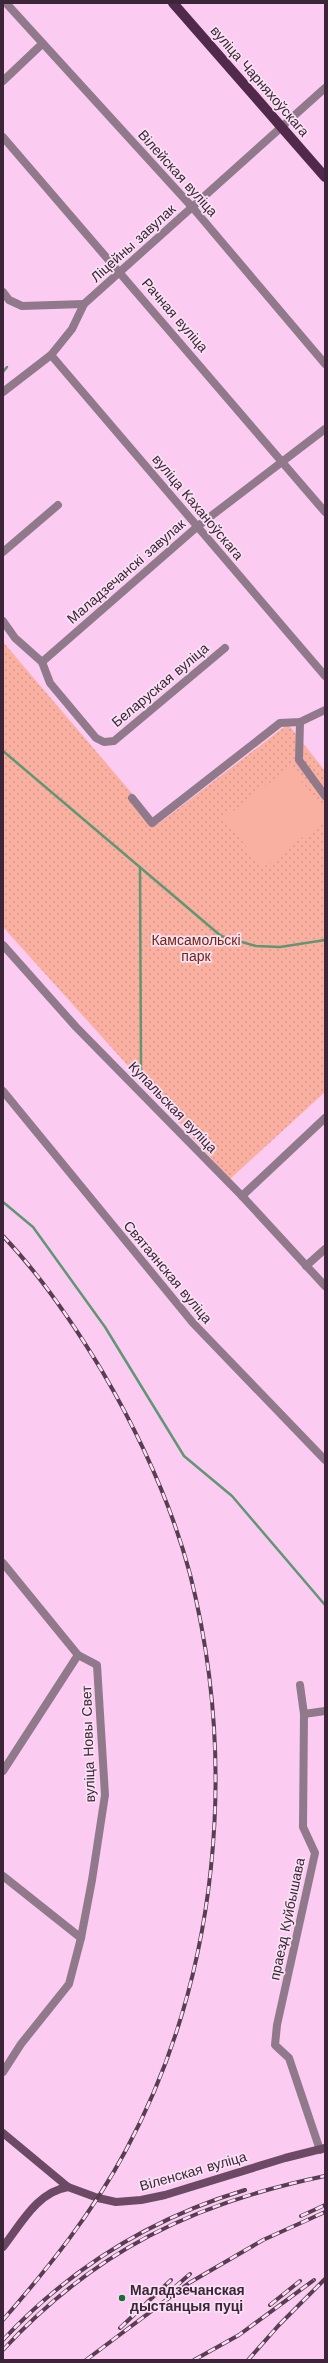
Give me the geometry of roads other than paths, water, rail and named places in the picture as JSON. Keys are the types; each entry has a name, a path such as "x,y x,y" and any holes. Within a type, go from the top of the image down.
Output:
{"main road":[{"name":"вуліца Чарняхоўскага","path":"173,3 325,177"},
{"name":"Віленская вуліца","path":"3,2133 68,2187 98,2198 116,2202 141,2200 322,2149"},
{"path":"3,2247 46,2194 56,2189 68,2187"}],"street":[{"name":"Вілейская вуліца","path":"6,3 193,208 325,364"},
{"path":"3,81 42,44"},
{"name":"Ліцейны завулак","path":"3,392 51,355 72,329 84,304 193,208 280,126 325,88"},
{"name":"Рачная вуліца","path":"3,138 121,272 325,512"},
{"path":"3,292 9,300 22,306 84,304"},
{"name":"вуліца Каханоўскага","path":"51,355 325,676"},
{"name":"Маладзечанскі завулак","path":"42,662 198,526 325,430"},
{"path":"3,552 58,505"},
{"name":"Беларуская вуліца","path":"3,621 15,638 42,662 50,683 96,738 104,742 114,741 225,648"},
{"path":"132,798 152,823 280,723 300,722 325,710"},
{"path":"300,722 299,760 325,796"},
{"name":"Купальская вуліца","path":"3,945 76,1027 242,1196 325,1286"},
{"name":"Святаянская вуліца","path":"3,1091 193,1323 325,1460"},
{"path":"242,1196 325,1118"},
{"path":"306,1266 325,1249"},
{"name":"вуліца Новы Свет","path":"3,1564 78,1655 97,1665 105,1795 92,1880 81,1938 69,1984 21,2044 3,2072"},
{"name":"вуліца Новы Свет","path":"3,1771 78,1655"},
{"name":"праезд Куйбышава","path":"300,1685 304,1714 303,1827 315,1853 277,2025 275,2045 289,2058 322,2149"},
{"path":"304,1714 325,1711"},
{"path":"3,1876 81,1938"}],"waterway":[{"path":"3,372 7,367"},
{"path":"3,751 221,936 256,946 280,947 325,940"},
{"path":"140,867 141,1072"},
{"path":"3,1202 33,1227 105,1327 184,1456 232,1496 325,1605"}],"railway":[{"path":"3,1236 44,1284 91,1353 129,1419 164,1495 190,1574 205,1646 213,1720 215,1794 211,1868 200,1942 182,2014 157,2083 126,2150 85,2217 37,2280 3,2320"},
{"path":"3,2350 38,2315 73,2285 110,2259 149,2236 190,2217 232,2201 277,2187 325,2176"},
{"path":"3,2340 56,2290 84,2268 114,2248 177,2215 245,2190"},
{"path":"301,2216 325,2205"},
{"path":"86,2360 189,2283 263,2240 325,2212"},
{"path":"175,2287 190,2274"},
{"path":"248,2360 279,2325 325,2279"},
{"path":"120,2328 171,2280"},
{"path":"194,2360 239,2335 314,2280"},
{"path":"270,2305 300,2281"}],"place":[{"name":"Маладзечанская дыстанцыя пуці","path":"122,2298"}],"park label":[{"name":"Камсамольскі парк","path":"196,948"}]}
